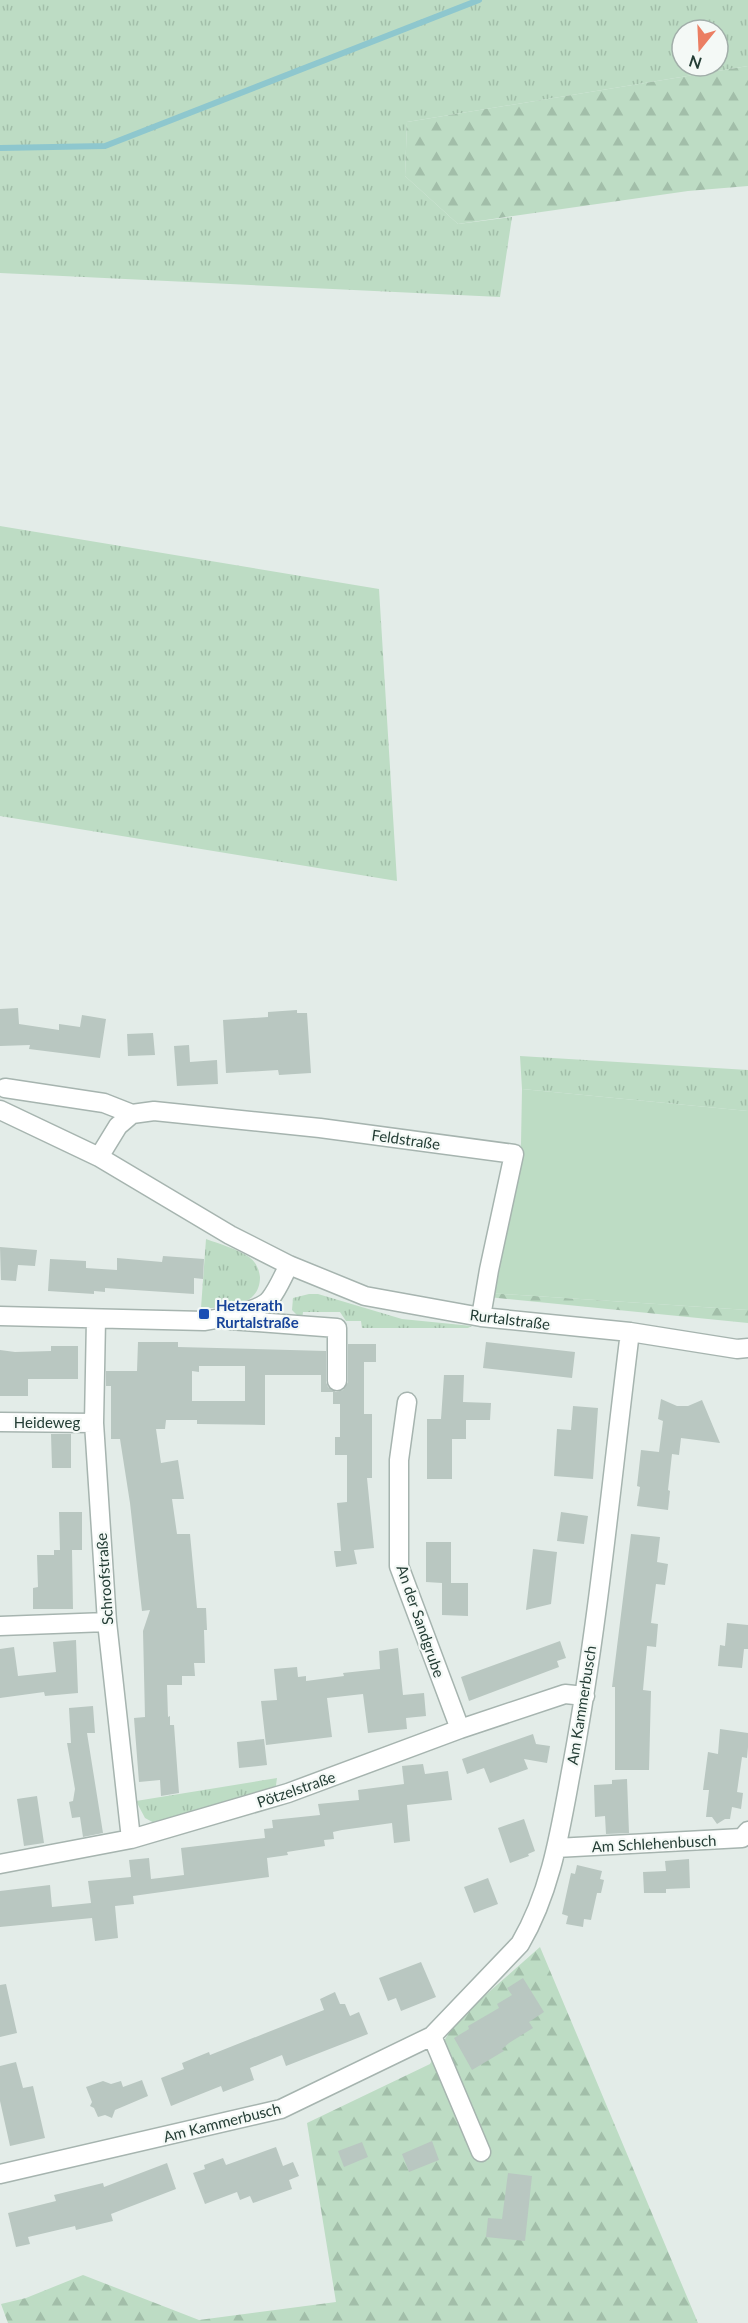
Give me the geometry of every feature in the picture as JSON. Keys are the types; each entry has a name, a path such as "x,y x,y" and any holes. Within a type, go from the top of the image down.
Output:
{"street":[{"name":"Feldstraße","path":"5,1088 104,1103 132,1114 154,1111 320,1128 514,1154 481,1317"},
{"name":"Rurtalstraße","path":"0,1110 99,1157 230,1235 289,1265 365,1296 481,1317 630,1332 743,1349"},
{"path":"99,1157 118,1126 132,1114"},
{"path":"0,1316 204,1321 219,1319 269,1301 289,1265"},
{"name":"Schroofstraße","path":"96,1319 94,1423 107,1622 131,1839"},
{"path":"219,1319 337,1328 337,1381"},
{"name":"Am Kammerbusch","path":"0,2174 281,2109 432,2036 520,1944 529,1929 550,1876 585,1696 630,1332"},
{"name":"An der Sandgrube","path":"407,1402 399,1460 399,1566 460,1729"},
{"name":"Heideweg","path":"0,1422 94,1423"},
{"path":"0,1626 107,1622"},
{"name":"Pötzelstraße","path":"0,1864 131,1839 288,1793 460,1729 565,1694 585,1696"},
{"name":"Am Schlehenbusch","path":"556,1848 742,1838 748,1831"},
{"path":"432,2036 480,2152"}],"green space":[{"path":"0,0 748,0 748,66 730,69 730,18 670,18 670,78 675,78 407,122 405,176 458,224 512,217 500,297 0,273"},
{"path":"748,66 748,186 688,191 458,224 405,176 407,122 675,78 730,78 730,69"},
{"path":"0,526 379,589 397,881 0,816"},
{"path":"520,1056 748,1070 748,1111 522,1089"},
{"path":"522,1089 748,1111 748,1310 487,1293 497,1231 521,1144"},
{"path":"206,1239 239,1252 255,1263 260,1277 254,1295 239,1304 220,1308 201,1308"},
{"path":"487,1293 748,1310 748,1323 488,1297"},
{"path":"318,1294 402,1319 472,1326 468,1328 362,1328 361,1321 346,1321 340,1312 303,1312 302,1320 292,1310 293,1298"},
{"path":"277,1778 275,1792 156,1824 145,1818 136,1801"},
{"path":"540,1947 698,2323 8,2323 1,2304 26,2298 83,2275 199,2320 336,2302 307,2123 430,2064 456,2021"}],"building":[{"path":"18,1008 19,1024 59,1030 59,1024 80,1027 82,1015 106,1019 100,1058 29,1049 30,1045 0,1046 0,1009"},
{"path":"297,1010 297,1013 307,1013 311,1073 279,1075 278,1070 226,1073 223,1020 268,1017 268,1012"},
{"path":"153,1033 155,1055 128,1056 127,1034"},
{"path":"189,1045 190,1062 217,1060 218,1084 177,1086 174,1046"},
{"path":"0,1247 37,1250 35,1266 18,1265 16,1281 1,1280"},
{"path":"163,1256 204,1259 203,1279 194,1278 194,1294 105,1288 105,1292 94,1291 94,1294 48,1291 50,1259 86,1261 86,1268 117,1270 117,1258 162,1262"},
{"path":"138,1342 178,1342 178,1347 326,1351 326,1382 328,1387 336,1392 343,1390 348,1382 348,1344 376,1344 376,1362 364,1362 364,1414 372,1414 372,1478 367,1478 374,1548 354,1550 357,1564 336,1567 334,1551 341,1551 337,1503 347,1502 347,1455 335,1455 335,1437 340,1437 340,1404 333,1404 333,1392 321,1392 321,1375 265,1375 265,1425 197,1424 197,1420 166,1420 165,1429 156,1429 161,1463 178,1460 184,1499 172,1499 177,1534 190,1534 197,1608 206,1608 207,1630 204,1630 205,1663 194,1663 195,1676 182,1676 182,1685 167,1685 168,1717 170,1716 170,1725 174,1725 179,1793 161,1796 160,1780 139,1782 134,1718 145,1717 143,1631 150,1610 142,1611 120,1439 111,1439 111,1386 106,1386 106,1371 137,1371","holes":["199,1366 245,1366 245,1401 192,1401 192,1371 199,1372"]},
{"path":"486,1342 575,1352 572,1378 483,1368"},
{"path":"51,1346 78,1346 78,1379 28,1379 28,1396 0,1396 0,1350 51,1351"},
{"path":"444,1375 464,1375 463,1402 491,1403 490,1420 466,1420 466,1439 452,1439 452,1479 427,1479 427,1419 441,1419"},
{"path":"661,1399 677,1406 688,1406 702,1400 720,1443 681,1438 679,1455 672,1454 668,1510 637,1506 641,1450 659,1452 663,1421 658,1419"},
{"path":"573,1406 598,1408 593,1479 554,1476 557,1429 571,1430"},
{"path":"51,1434 71,1434 71,1468 52,1468"},
{"path":"59,1512 82,1512 82,1550 72,1550 73,1609 33,1609 33,1588 38,1587 37,1555 54,1555 54,1550 60,1550"},
{"path":"561,1512 588,1516 584,1544 557,1541"},
{"path":"631,1534 660,1537 657,1562 668,1564 665,1585 656,1584 651,1623 658,1624 656,1647 647,1646 643,1690 651,1691 649,1770 615,1770 615,1687 612,1687"},
{"path":"426,1542 451,1542 451,1583 468,1583 468,1616 442,1615 442,1583 426,1582"},
{"path":"533,1549 557,1552 551,1604 526,1610"},
{"path":"727,1623 748,1625 748,1649 744,1649 742,1668 718,1666 720,1645 725,1646"},
{"path":"76,1640 78,1693 45,1696 44,1692 0,1698 0,1649 14,1647 18,1676 56,1672 53,1642"},
{"path":"560,1641 566,1658 557,1661 559,1667 469,1701 461,1677"},
{"path":"398,1648 403,1695 424,1693 426,1716 406,1718 407,1729 368,1733 363,1694 327,1698 332,1737 266,1745 261,1701 277,1700 274,1669 297,1667 298,1677 306,1676 306,1681 344,1676 343,1673 380,1669 379,1651"},
{"path":"93,1706 95,1733 87,1733 103,1833 83,1837 80,1817 72,1818 69,1802 73,1801 75,1789 67,1743 71,1743 69,1708"},
{"path":"720,1729 748,1733 748,1747 747,1758 742,1757 737,1792 743,1793 741,1809 732,1807 730,1819 717,1824 712,1817 706,1817 709,1790 703,1790 708,1752 718,1754"},
{"path":"533,1734 536,1744 550,1746 547,1763 524,1759 528,1769 490,1783 484,1768 467,1774 462,1759"},
{"path":"264,1739 267,1765 239,1768 237,1742"},
{"path":"423,1764 425,1774 448,1771 452,1800 407,1805 410,1841 394,1843 392,1823 342,1830 333,1832 334,1839 324,1840 325,1846 287,1852 288,1855 267,1858 269,1877 133,1896 134,1904 115,1906 118,1938 95,1941 92,1918 0,1927 0,1891 50,1885 52,1907 91,1903 88,1881 131,1877 129,1860 149,1858 151,1879 184,1875 181,1848 265,1838 264,1829 273,1828 272,1820 320,1815 318,1804 359,1800 358,1790 404,1784 402,1766"},
{"path":"627,1779 629,1833 606,1834 605,1816 595,1817 594,1785 612,1784 612,1780"},
{"path":"37,1796 44,1843 24,1846 17,1799"},
{"path":"524,1819 535,1851 528,1854 529,1856 510,1863 498,1828"},
{"path":"689,1859 690,1888 666,1889 666,1893 644,1893 643,1872 666,1871 665,1861"},
{"path":"577,1865 602,1871 600,1879 604,1880 601,1893 597,1893 591,1920 584,1919 583,1927 566,1924 568,1916 562,1914 571,1873 575,1874"},
{"path":"488,1878 498,1904 474,1913 464,1887"},
{"path":"421,1962 436,1997 401,2011 396,1998 388,2001 379,1978"},
{"path":"523,1978 544,2012 529,2022 533,2028 509,2043 502,2049 504,2051 472,2070 454,2038 469,2029 468,2026 499,2008 497,2004 512,1995 507,1988"},
{"path":"6,1984 17,2033 0,2037 0,1985"},
{"path":"335,1992 340,2004 345,2004 350,2016 359,2012 368,2034 286,2066 282,2055 250,2068 254,2080 223,2092 221,2086 171,2106 161,2078 184,2069 182,2063 209,2052 210,2055 324,2010 320,1999"},
{"path":"16,2062 23,2088 33,2086 45,2138 10,2146 0,2101 0,2066"},
{"path":"142,2080 148,2096 115,2110 112,2118 105,2115 98,2117 94,2108 90,2106 92,2102 86,2087 103,2081 111,2084 121,2081 123,2087"},
{"path":"432,2141 439,2160 409,2172 402,2154"},
{"path":"362,2142 368,2157 344,2167 338,2151"},
{"path":"276,2147 283,2166 293,2162 299,2176 289,2180 292,2189 253,2203 250,2196 240,2200 237,2192 205,2204 193,2173 205,2169 204,2165 223,2158 226,2165"},
{"path":"167,2163 176,2189 111,2214 113,2221 76,2230 75,2226 28,2237 30,2244 16,2247 8,2213 56,2201 54,2195 103,2183 104,2187"},
{"path":"508,2173 532,2176 525,2241 486,2237 488,2218 502,2219"}],"waterway":[{"path":"0,148 105,146 479,0"}],"place":[{"name":"Hetzerath Rurtalstraße","path":"204,1314"}]}
